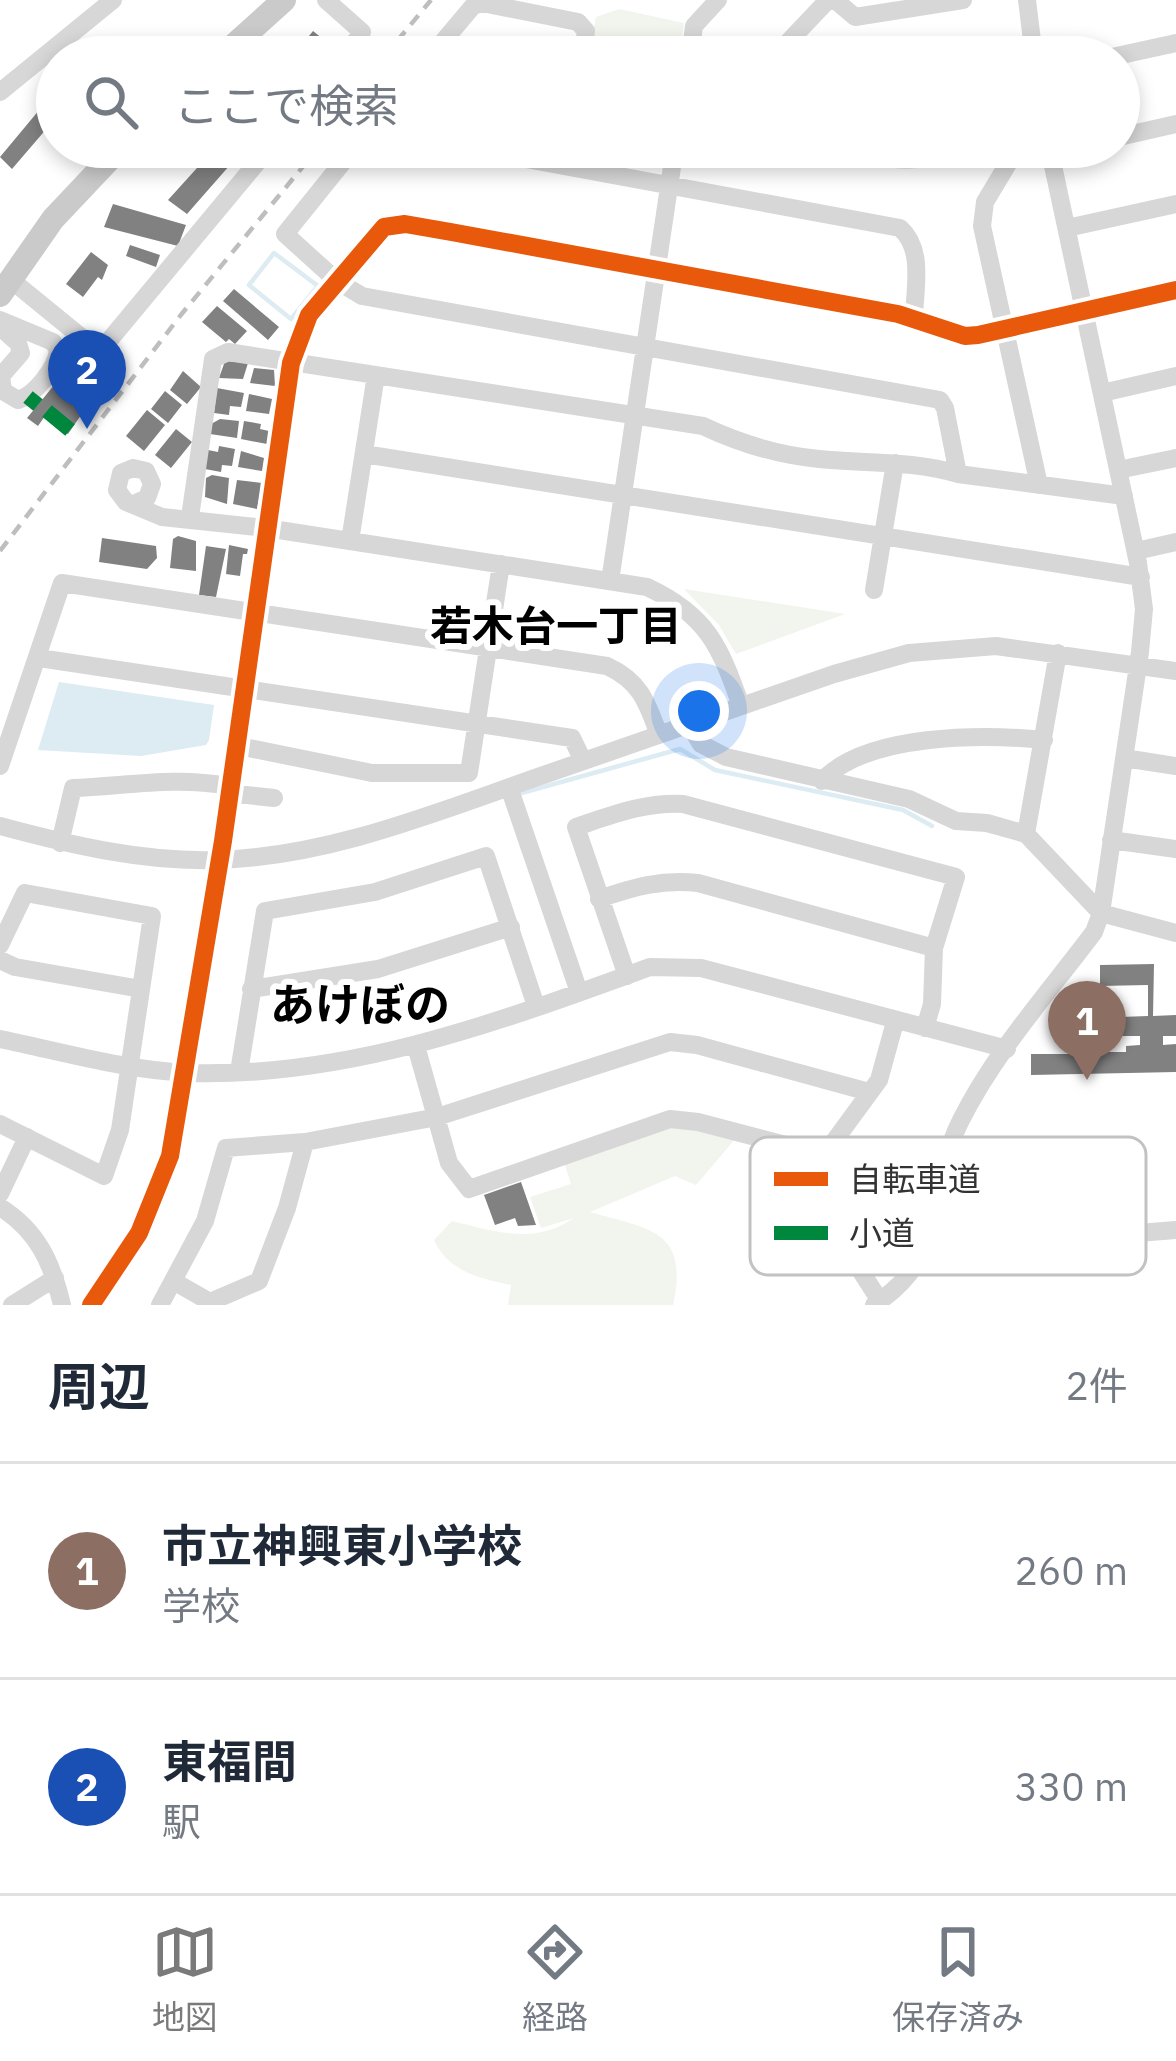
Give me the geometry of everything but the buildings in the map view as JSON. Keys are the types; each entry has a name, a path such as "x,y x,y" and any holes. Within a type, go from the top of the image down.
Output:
{"main road":[{"path":"244,36 284,0"},
{"path":"5,287 53,219 101,168"}],"street":[{"path":"68,36 113,0"},
{"path":"326,0 362,32 359,36"},
{"path":"795,36 831,0 855,16 963,0"},
{"path":"1027,0 1031,36"},
{"path":"693,36 694,26 713,2"},
{"path":"448,36 473,6 482,3 578,22 585,36"},
{"path":"1140,51 1176,43"},
{"path":"0,60 6,86 36,62"},
{"path":"1140,132 1176,124"},
{"path":"5,287 102,350 252,168"},
{"path":"339,168 285,234 337,281 362,296 940,400 958,474"},
{"path":"576,168 900,228 916,248 914,317"},
{"path":"610,581 672,168"},
{"path":"1005,168 985,202 982,226 1039,484"},
{"path":"954,1137 969,1106 1094,932 1101,913 1144,609 1136,551 1053,168"},
{"path":"1067,228 1176,204"},
{"path":"121,1305 97,1298 140,1233 170,1156 219,860 291,362 303,326 374,236 394,224 914,317 964,336 1176,290"},
{"path":"0,324 53,342 58,350 57,361 28,397 18,400 3,391 1,376 21,352 0,324"},
{"path":"190,517 213,359 228,352 703,426 749,448 895,463 1124,496"},
{"path":"350,542 376,375"},
{"path":"1102,393 1176,376"},
{"path":"364,454 1141,577"},
{"path":"1118,470 1176,458"},
{"path":"874,590 895,463"},
{"path":"190,517 163,505 140,469 122,473 117,490 126,502 148,514 647,587 673,599 702,623 716,641 741,706"},
{"path":"134,504 148,498 152,484"},
{"path":"1136,551 1176,542"},
{"path":"234,745 372,773 469,772 501,564"},
{"path":"0,766 62,583 607,666 627,675 644,693 659,735"},
{"path":"0,826 129,854 219,860 358,838 909,653 996,646 1176,671"},
{"path":"1026,834 1058,653"},
{"path":"39,658 572,738 583,761"},
{"path":"689,724 700,744 726,757 909,799 956,821 1026,834 1101,913 1176,933"},
{"path":"821,781 833,768 920,741 990,734 1045,740"},
{"path":"1124,758 1176,766"},
{"path":"60,842 73,788 186,778 274,798"},
{"path":"509,787 579,992"},
{"path":"627,976 576,827 659,802 683,804 956,877 934,948 926,1028"},
{"path":"1111,839 1176,849"},
{"path":"239,1072 265,911 375,892 486,856 536,1006"},
{"path":"599,899 643,884 698,883 934,948"},
{"path":"0,945 25,893 152,916 120,1130 104,1176 0,1124"},
{"path":"251,989 378,970 511,927"},
{"path":"0,960 15,968 141,989"},
{"path":"0,1039 184,1073 320,1066 416,1046 650,967 701,968 1007,1049"},
{"path":"837,1137 879,1080 895,1022"},
{"path":"160,1305 205,1221 226,1148 305,1142 437,1117 670,1042 697,1045 869,1092"},
{"path":"416,1046 449,1163 469,1189 670,1119 755,1137"},
{"path":"0,1195 27,1137"},
{"path":"175,1282 210,1302 259,1281 287,1208 305,1142"},
{"path":"0,1207 34,1235 62,1305"},
{"path":"1146,1232 1176,1230"},
{"path":"862,1275 877,1303 906,1275"},
{"path":"12,1305 55,1278"}],"shaded area":[{"path":"619,9 684,23 682,36 592,36 596,17"},
{"path":"684,589 845,614 736,654 719,625"},
{"path":"59,682 214,705 209,740 206,745 141,756 38,750"},
{"path":"680,1126 736,1138 696,1185 675,1176 590,1212 646,1229 670,1247 677,1280 673,1305 508,1305 511,1285 457,1266 434,1240 452,1221 515,1234 559,1226 574,1218 541,1228 530,1197 571,1184 564,1162 642,1132"}],"waterway":[{"path":"274,253 318,286 291,319 249,285 274,253"},
{"path":"518,794 680,749 715,770 903,810 932,826"}],"railway":[{"path":"401,36 431,0"},
{"path":"0,551 180,316 302,168"}],"marked path":[{"path":"28,397 38,405"},
{"path":"47,411 70,430"}],"cycle path":[{"path":"91,1305 139,1233 170,1156 223,841 291,363 309,315 384,227 405,224 898,314 965,336 1176,290"}],"place":[{"name":"東福間","path":"87,429"},
{"name":"市立神興東小学校","path":"1087,1080"}],"district":[{"name":"若木台一丁目","path":"556,625"},
{"name":"あけぼの","path":"360,1004"}]}
